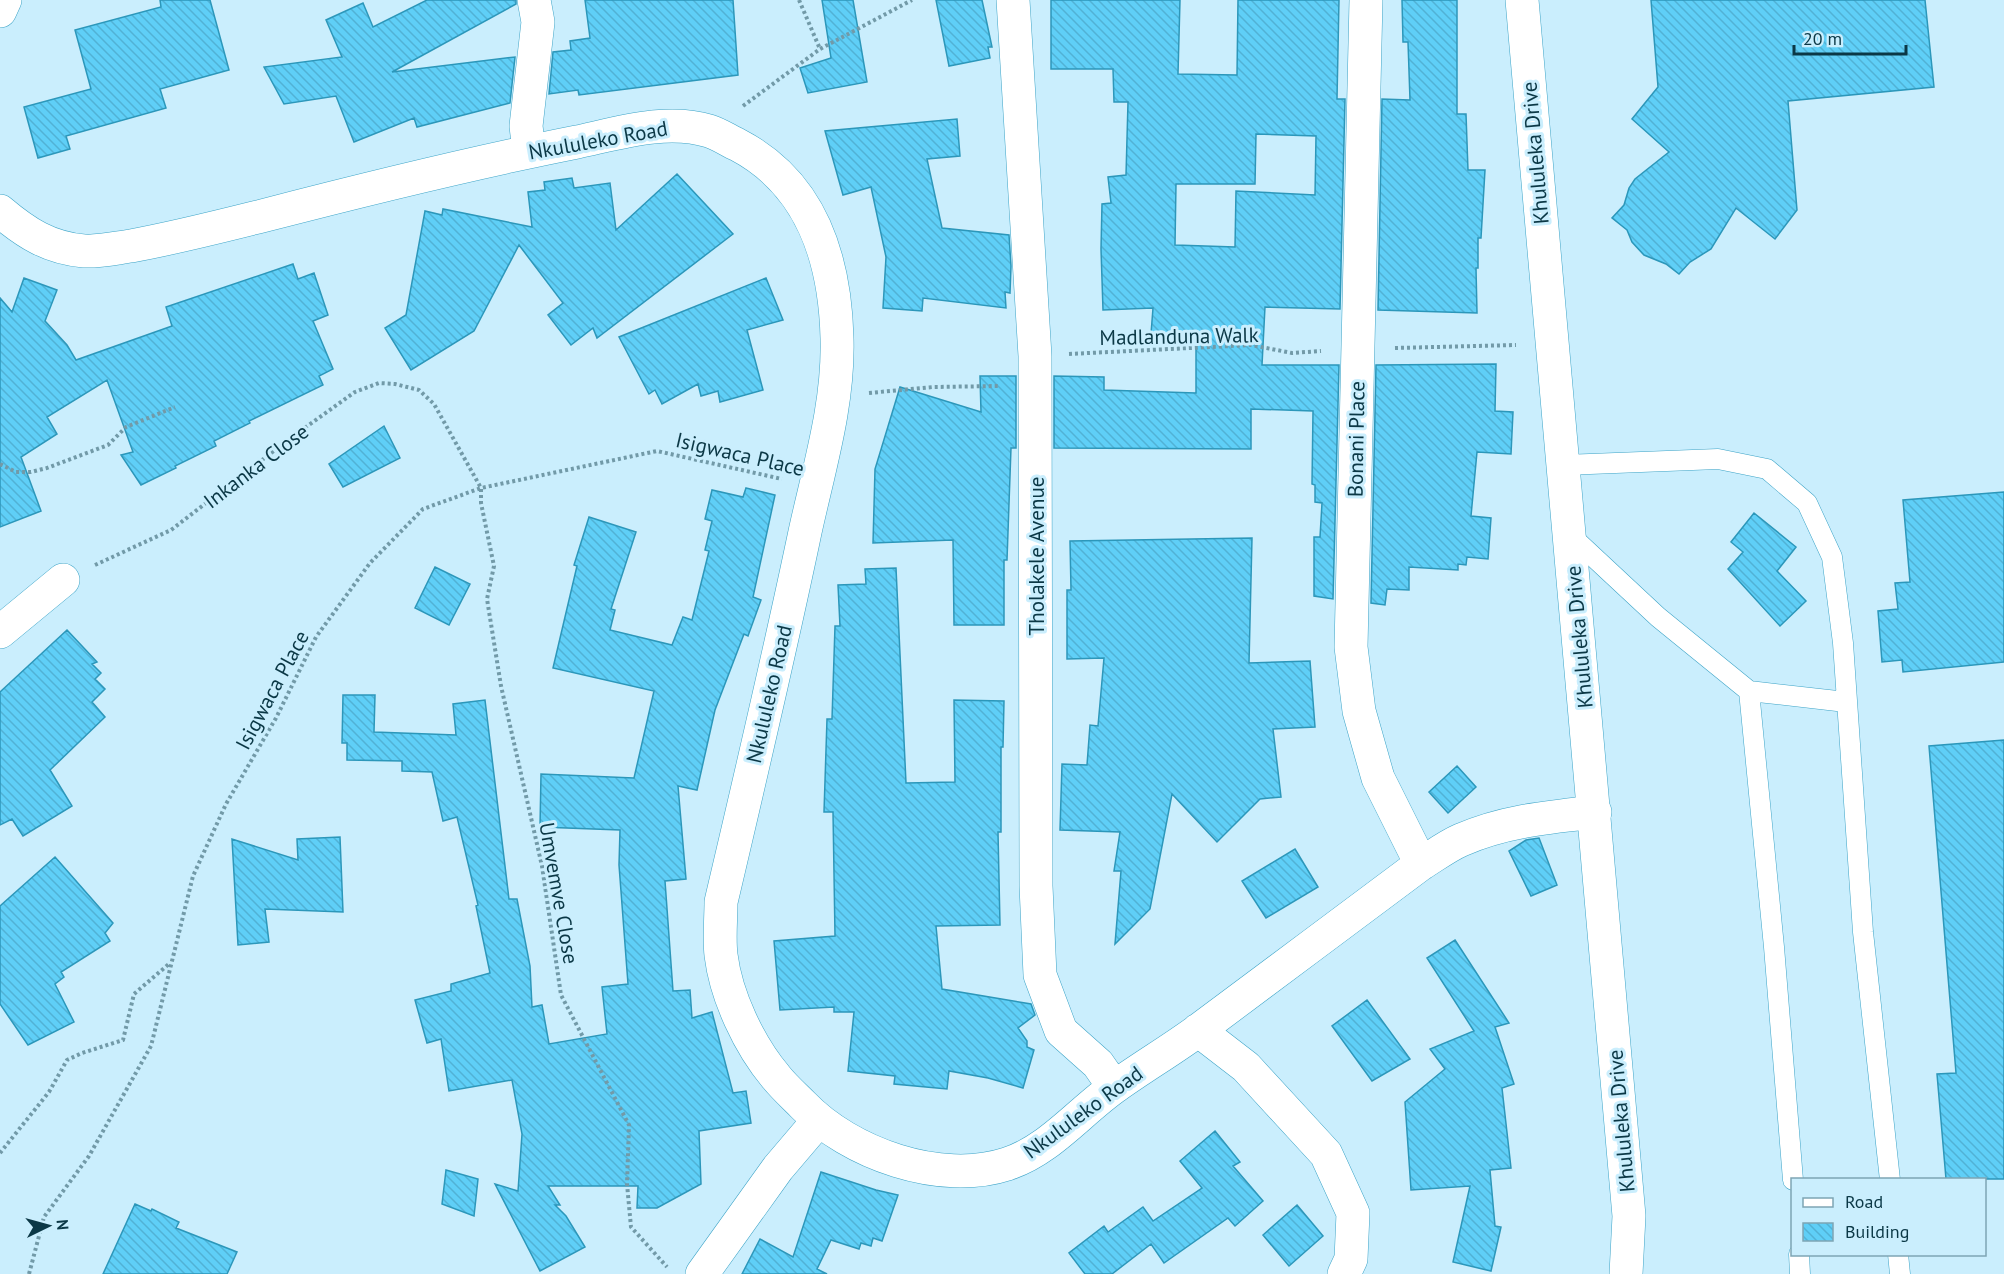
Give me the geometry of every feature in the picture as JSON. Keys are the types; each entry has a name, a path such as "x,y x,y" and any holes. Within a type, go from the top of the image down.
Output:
{"street":[{"path":"0,11 5,0"},
{"path":"529,151 526,126 538,22 534,0"},
{"name":"Tholakele Avenue","path":"1013,0 1035,370 1036,886 1040,975 1061,1031 1098,1064 1114,1087"},
{"name":"Bonani Place","path":"1366,0 1351,647 1359,711 1378,778 1421,864"},
{"name":"Khululeka Drive","path":"1522,0 1559,434 1564,465 1595,812 1632,1271"},
{"name":"Nkululeko Road","path":"0,211 25,232 50,245 85,251 110,249 183,236 529,151 650,127 685,127 710,131 750,152 786,180 820,235 831,270 837,338 835,396 721,902 721,954 729,994 748,1034 775,1076 818,1121 853,1142 891,1159 930,1169 987,1169 1026,1156 1049,1141 1114,1087 1198,1030 1421,864 1459,840 1490,828 1536,818 1595,812"},
{"path":"0,632 63,580"},
{"path":"1198,1030 1246,1068 1326,1154 1353,1213 1351,1259 1344,1274"},
{"path":"702,1274 778,1168 818,1121"}],"lane":[{"path":"1564,465 1718,459 1767,469 1807,503 1832,557 1843,643 1863,932 1890,1178"},
{"path":"1569,534 1658,617 1749,691 1846,702"},
{"path":"1749,691 1774,947 1793,1178"},
{"path":"1799,1256 1800,1274"},
{"path":"1898,1256 1900,1274"}],"path":[{"path":"799,0 820,49"},
{"path":"710,131 820,49 912,0"},
{"name":"Madlanduna Walk","path":"835,396 933,387 1035,370 1251,345 1292,353 1358,349 1552,345"},
{"name":"Inkanka Close","path":"63,580 171,530 288,440 346,399 379,383 419,390 434,404 481,488"},
{"path":"0,464 16,472 31,472 47,468 108,445 126,427 175,407"},
{"name":"Isigwaca Place","path":"29,1274 44,1217 89,1156 151,1046 193,876 226,804 276,718 316,637 370,563 423,509 481,488 657,451 815,486"},
{"name":"Umvemve Close","path":"481,488 481,503 494,566 487,599 492,632 501,686 542,866 561,995 630,1125 627,1184 631,1227 674,1274"},
{"path":"0,1153 49,1092 67,1060 123,1040 134,994 171,962"}],"building":[{"path":"160,0 210,0 229,70 160,89 166,108 66,136 70,149 38,158 24,107 91,89 75,30 161,7"},
{"path":"427,0 516,0 516,4 392,72 515,57 510,103 417,127 414,118 354,142 336,96 284,104 264,67 342,57 326,20 363,3 373,27"},
{"path":"585,0 733,0 738,75 579,95 578,90 549,94 553,52 571,50 570,41 590,38"},
{"path":"822,0 853,0 867,82 808,93 800,68 831,58"},
{"path":"936,0 982,0 992,47 988,47 990,58 949,66"},
{"path":"1051,0 1180,0 1178,74 1237,75 1238,0 1339,0 1337,99 1345,99 1340,309 1265,307 1262,365 1339,365 1333,599 1314,596 1314,537 1320,537 1322,503 1315,502 1315,485 1312,484 1313,411 1251,409 1251,449 1054,448 1054,376 1104,377 1104,390 1196,393 1196,336 1151,334 1153,308 1103,310 1102,204 1111,203 1108,177 1126,175 1128,102 1114,102 1113,69 1051,69","holes":["1256,134 1316,136 1315,195 1236,191 1235,247 1175,245 1176,184 1255,184"]},
{"path":"1402,0 1457,0 1457,114 1466,114 1468,170 1485,170 1481,238 1478,238 1478,268 1476,268 1477,313 1378,310 1382,99 1410,100 1408,42 1403,42"},
{"path":"1651,0 1925,0 1934,87 1788,101 1797,210 1775,239 1736,208 1711,249 1690,262 1679,274 1666,264 1644,255 1632,242 1627,230 1612,218 1624,205 1629,188 1635,179 1669,152 1632,119 1658,87"},
{"path":"957,119 960,156 927,159 942,228 1009,235 1010,293 1005,292 1006,308 923,298 922,311 883,308 886,257 871,187 843,195 825,131"},
{"path":"677,174 733,234 597,338 593,328 571,345 548,315 563,303 519,245 474,331 411,370 385,328 406,315 425,211 442,215 443,209 532,227 528,192 545,190 544,182 572,178 574,188 610,183 616,230"},
{"path":"293,264 298,279 314,273 328,315 313,321 333,369 319,376 323,385 249,421 250,423 214,441 216,446 141,485 121,455 133,452 107,380 47,417 57,434 21,457 41,511 0,527 0,298 12,312 24,278 57,290 45,321 67,345 76,360 172,326 166,307"},
{"path":"766,278 783,320 747,330 763,390 720,402 718,391 701,396 698,384 662,404 655,390 649,394 619,337"},
{"path":"1496,364 1495,411 1513,412 1511,454 1477,452 1471,516 1491,518 1488,559 1467,557 1466,565 1458,564 1458,570 1409,567 1409,590 1387,589 1385,605 1371,603 1376,365"},
{"path":"980,376 1016,376 1016,448 1011,448 1007,560 1004,560 1004,625 954,625 953,540 873,543 875,469 900,387 981,412"},
{"path":"384,426 400,458 343,487 329,464"},
{"path":"746,488 775,495 753,597 761,600 748,636 744,634 715,710 697,790 678,786 686,879 665,881 673,991 690,990 692,1018 712,1012 733,1093 746,1091 751,1123 699,1131 701,1184 657,1208 637,1208 638,1186 548,1186 560,1205 555,1205 566,1216 585,1247 540,1271 495,1184 518,1191 522,1134 512,1080 449,1091 441,1039 427,1043 415,1000 451,991 451,984 490,973 476,906 478,905 457,817 443,821 432,772 402,771 402,761 347,760 347,743 342,743 343,695 375,695 374,732 456,735 453,704 485,700 509,899 517,899 530,966 532,1007 542,1005 549,1044 607,1034 602,987 628,984 619,865 620,830 540,827 541,774 634,778 654,691 553,668 577,566 574,565 589,517 636,532 611,609 615,610 610,630 672,645 683,617 692,620 709,551 705,550 712,521 705,519 712,490 743,497"},
{"path":"2004,492 2004,662 1903,672 1902,660 1882,662 1878,611 1898,609 1895,583 1910,582 1903,500"},
{"path":"1754,513 1796,547 1777,571 1806,601 1780,626 1728,569 1743,552 1731,542"},
{"path":"1252,538 1249,663 1310,661 1315,727 1273,729 1281,797 1260,799 1217,842 1172,794 1150,909 1115,944 1121,871 1114,871 1120,832 1060,830 1062,764 1087,765 1090,725 1098,726 1104,658 1067,659 1067,590 1071,590 1070,541"},
{"path":"435,567 470,584 449,625 415,608"},
{"path":"896,568 906,783 955,782 954,700 1004,701 1003,747 1001,747 1001,832 998,832 1000,925 936,926 942,989 1031,1004 1035,1015 1018,1028 1027,1041 1027,1047 1034,1050 1023,1088 988,1078 949,1071 947,1089 894,1084 895,1076 848,1071 854,1012 834,1012 834,1007 780,1010 774,941 835,936 833,812 824,812 827,719 832,719 835,626 840,626 838,585 866,584 865,569"},
{"path":"67,630 97,662 92,664 101,673 95,679 105,689 92,702 105,717 50,770 72,806 23,836 12,819 0,825 0,692"},
{"path":"2004,740 2004,1179 1946,1178 1937,1074 1956,1073 1929,746"},
{"path":"1457,766 1476,787 1448,813 1429,792"},
{"path":"340,837 343,912 265,909 269,942 238,945 232,839 298,860 297,839"},
{"path":"1539,838 1557,885 1531,896 1509,851 1526,840"},
{"path":"1295,849 1318,887 1266,918 1242,881"},
{"path":"55,857 113,923 105,933 110,941 61,972 64,977 55,984 74,1022 28,1045 0,1004 0,906"},
{"path":"1455,940 1509,1023 1495,1027 1514,1084 1502,1088 1511,1168 1490,1170 1495,1226 1501,1227 1491,1271 1453,1262 1470,1186 1411,1190 1405,1102 1445,1069 1430,1049 1474,1031 1427,958"},
{"path":"1367,1000 1410,1059 1372,1081 1332,1026"},
{"path":"1215,1131 1240,1162 1233,1166 1263,1201 1235,1226 1228,1218 1164,1263 1151,1244 1112,1274 1085,1274 1069,1253 1104,1226 1108,1232 1143,1207 1153,1221 1202,1188 1180,1161"},
{"path":"446,1170 478,1179 474,1216 442,1204"},
{"path":"821,1172 898,1195 882,1241 873,1238 871,1246 861,1243 859,1249 831,1240 817,1269 827,1274 742,1274 760,1239 793,1257"},
{"path":"135,1204 151,1211 152,1209 179,1222 176,1228 237,1252 227,1274 103,1274"},
{"path":"1297,1205 1323,1236 1289,1266 1263,1235"}]}
